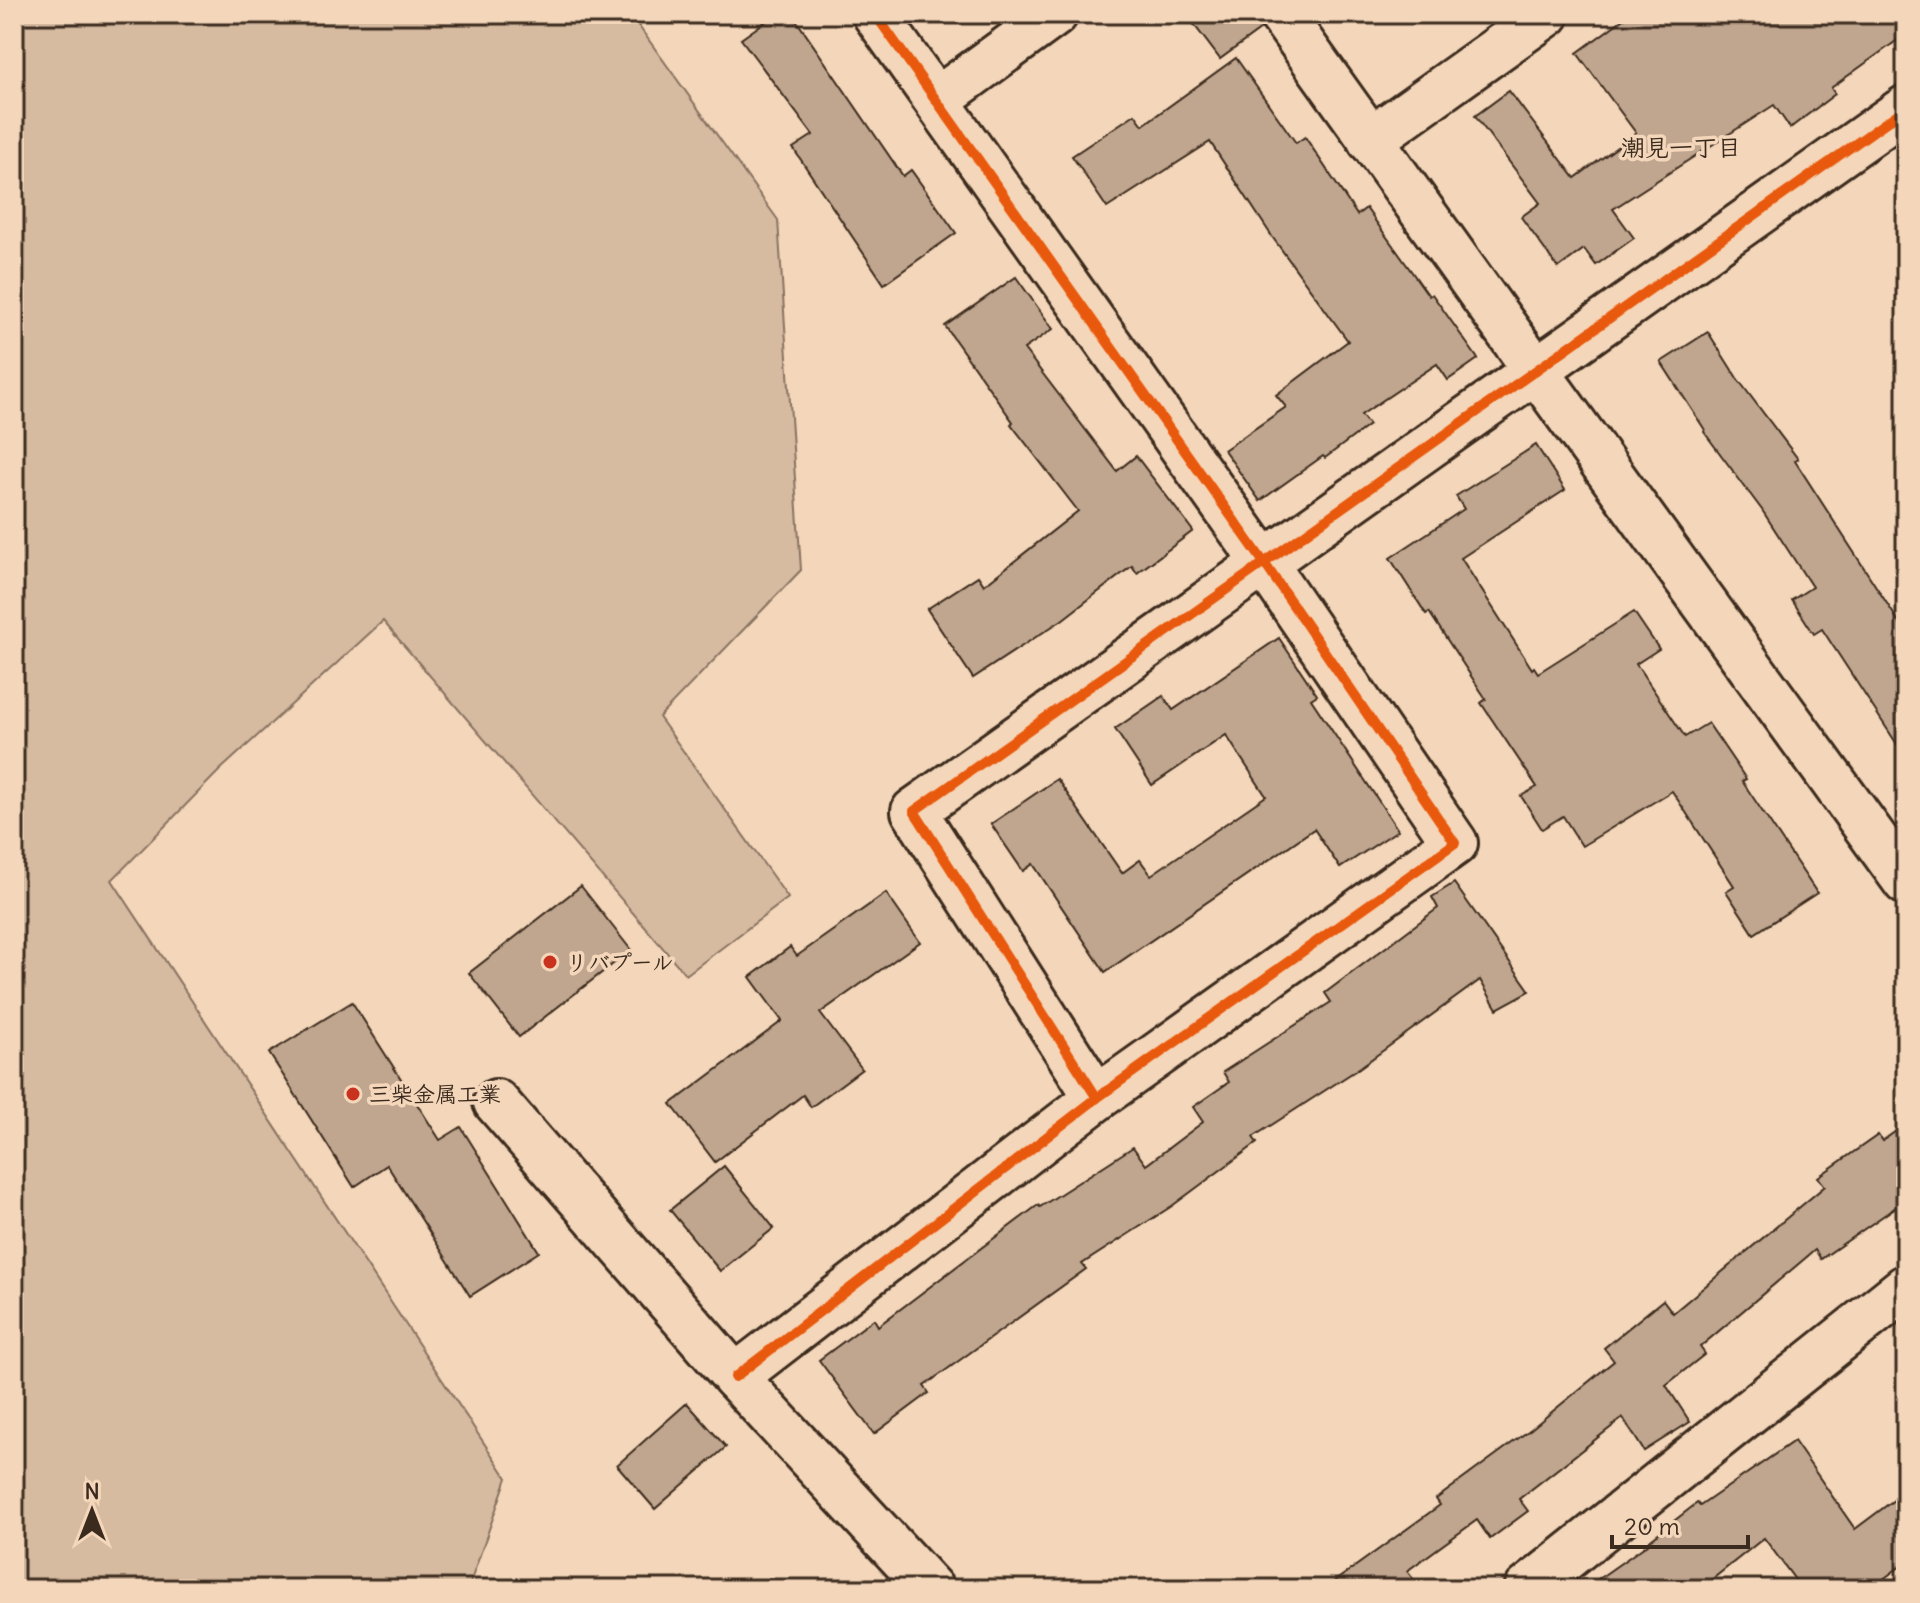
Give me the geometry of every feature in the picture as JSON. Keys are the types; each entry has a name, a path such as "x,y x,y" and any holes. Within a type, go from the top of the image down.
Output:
{"street":[{"path":"735,1377 1097,1098 1455,843 1265,564 875,14"},
{"path":"937,100 1055,14"},
{"path":"1281,14 1906,882"},
{"path":"1370,140 1547,14"},
{"path":"1097,1098 914,811 1906,108"},
{"path":"496,1102 735,1377 931,1589"},
{"path":"1527,1589 1906,1287"}],"shaded area":[{"path":"14,14 630,14 778,220 801,570 659,717 788,898 686,975 383,621 220,770 112,880 507,1478 468,1589 14,1589"}],"building":[{"path":"776,14 792,14 903,176 911,170 956,233 884,284 793,148 813,135 741,39"},
{"path":"1186,14 1256,14 1261,29 1220,59"},
{"path":"1630,14 1906,14 1906,34 1831,88 1835,94 1790,128 1774,105 1613,209 1634,238 1596,265 1584,249 1558,268 1521,217 1540,203 1475,116 1509,91 1575,178 1636,133 1577,53"},
{"path":"1236,58 1296,143 1305,137 1357,215 1366,208 1478,359 1448,380 1437,364 1361,415 1369,425 1260,501 1224,450 1286,407 1276,395 1348,341 1273,238 1210,142 1107,208 1072,156 1135,114 1143,125"},
{"path":"1016,277 1053,329 1024,349 1117,471 1136,456 1193,531 1137,573 1132,566 1062,620 973,678 927,609 978,576 984,585 1078,511 1011,424 1013,422 945,326"},
{"path":"1708,332 1737,378 1798,459 1795,461 1906,633 1906,758 1822,629 1814,634 1792,600 1812,587 1762,510 1704,432 1661,362"},
{"path":"1536,445 1565,490 1461,558 1532,669 1534,667 1538,673 1634,612 1659,649 1636,664 1685,737 1708,723 1746,779 1742,781 1817,893 1754,934 1726,891 1734,886 1672,791 1582,846 1563,816 1542,829 1521,796 1537,787 1481,703 1486,699 1390,558 1464,509 1456,496"},
{"path":"1279,638 1317,695 1311,699 1398,830 1340,868 1314,829 1105,972 1033,864 1023,871 991,824 1057,779 1122,873 1140,860 1151,875 1266,796 1226,735 1152,785 1115,729 1163,696 1173,710"},
{"path":"1454,883 1530,991 1497,1009 1480,980 1355,1071 1253,1137 1257,1143 1172,1206 1082,1264 1086,1269 924,1386 929,1393 874,1434 819,1360 874,1319 878,1326 1038,1205 1040,1207 1133,1147 1146,1165 1203,1122 1193,1107 1229,1082 1223,1072 1331,1002 1325,993 1438,908 1432,897"},
{"name":"リバプール","path":"581,886 631,950 519,1037 469,973"},
{"path":"886,893 920,942 820,1013 862,1069 811,1107 803,1095 715,1162 671,1104 782,1021 750,977 790,947 797,956"},
{"path":"352,1002 440,1140 461,1127 539,1252 470,1296 387,1165 354,1187 269,1053"},
{"path":"1906,1124 1906,1200 1821,1259 1815,1250 1700,1347 1705,1354 1666,1385 1690,1422 1644,1451 1623,1418 1519,1499 1528,1511 1490,1539 1477,1520 1407,1571 1421,1589 1324,1589 1440,1505 1436,1499 1531,1429 1614,1361 1604,1348 1663,1300 1673,1313 1825,1186 1818,1177 1878,1135 1882,1141"},
{"path":"724,1166 774,1228 720,1271 670,1210"},
{"path":"687,1403 726,1447 655,1509 617,1465"},
{"path":"1794,1441 1855,1529 1906,1491 1906,1562 1870,1589 1802,1589 1764,1538 1700,1589 1584,1589 1648,1544 1697,1503 1700,1506"}],"cycle path":[{"path":"735,1377 1097,1098 1455,843 1265,564 875,14"},
{"path":"1097,1098 914,811 1906,108"}],"place":[{"name":"リバプール","path":"550,962"},
{"name":"三柴金属工業","path":"353,1094"}],"district":[{"name":"潮見一丁目","path":"1681,148"}]}
